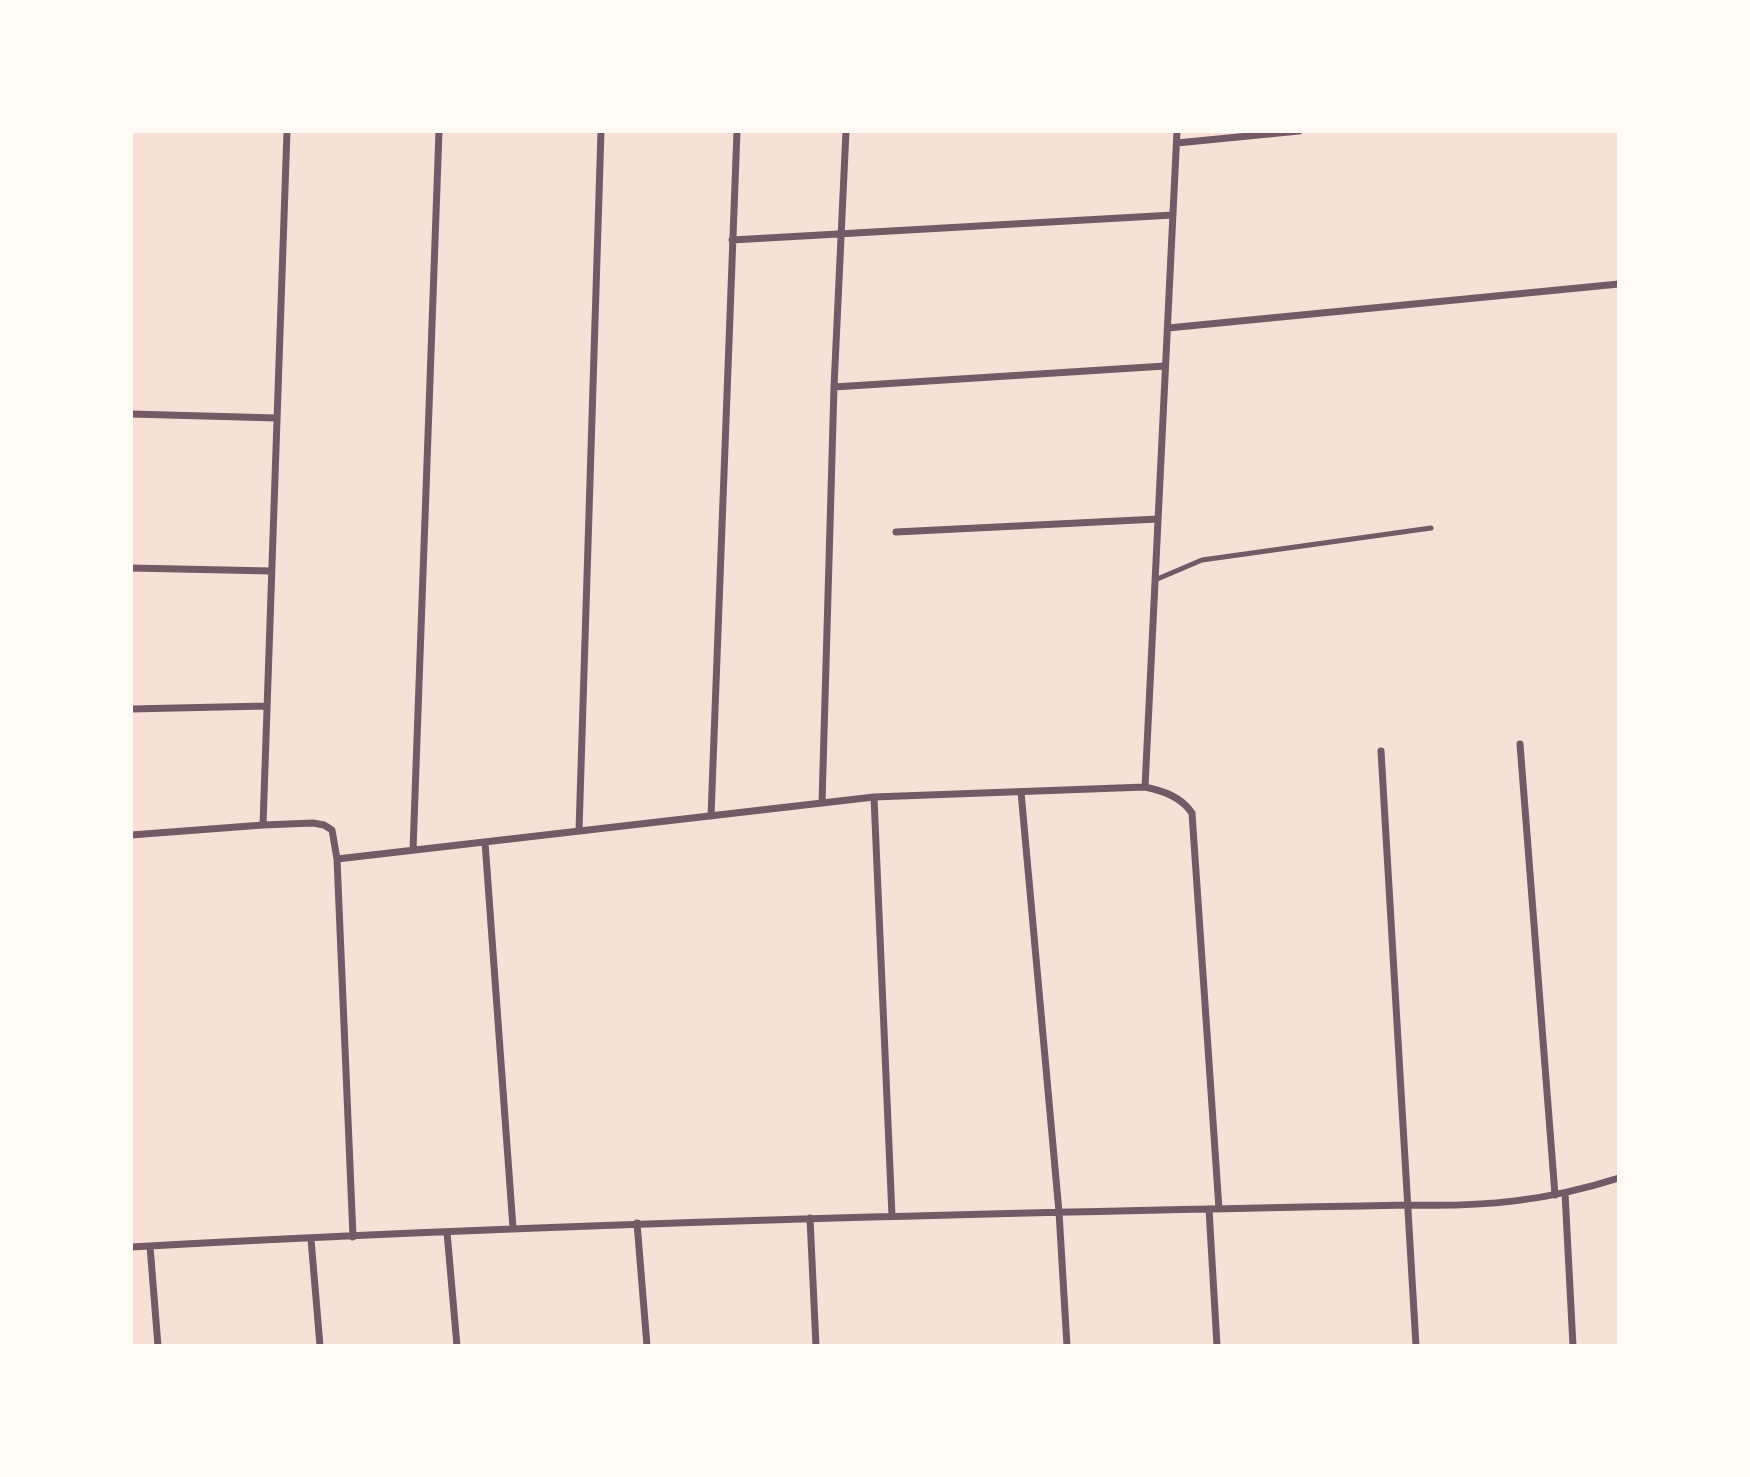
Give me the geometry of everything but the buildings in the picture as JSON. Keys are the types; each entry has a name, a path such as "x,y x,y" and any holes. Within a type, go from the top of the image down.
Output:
{"street":[{"path":"263,825 287,131"},
{"path":"413,850 439,131"},
{"path":"579,831 601,131"},
{"path":"710,816 737,131"},
{"path":"822,803 834,387 846,131"},
{"path":"1145,787 1177,131"},
{"path":"1177,143 1299,131"},
{"path":"732,240 1173,215"},
{"path":"1168,328 1619,284"},
{"path":"834,387 1166,366"},
{"path":"131,414 277,418"},
{"path":"896,532 1158,519"},
{"path":"131,568 271,571"},
{"path":"131,709 266,706"},
{"path":"1520,744 1555,1195"},
{"path":"1381,751 1416,1346"},
{"path":"337,859 874,797 1145,787 1158,790 1185,802 1192,813 1219,1209"},
{"path":"1021,792 1059,1212 1067,1346"},
{"path":"874,797 892,1216"},
{"path":"131,835 263,825 324,825 332,830 337,859 353,1237"},
{"path":"485,842 513,1228"},
{"path":"131,1247 637,1223 1488,1205 1515,1203 1565,1193 1619,1178"},
{"path":"1565,1193 1573,1346"},
{"path":"1209,1209 1217,1346"},
{"path":"810,1218 816,1346"},
{"path":"637,1223 647,1346"},
{"path":"447,1232 457,1346"},
{"path":"311,1239 320,1346"},
{"path":"150,1246 158,1346"}],"lane":[{"path":"1155,580 1202,560 1431,528"}]}
